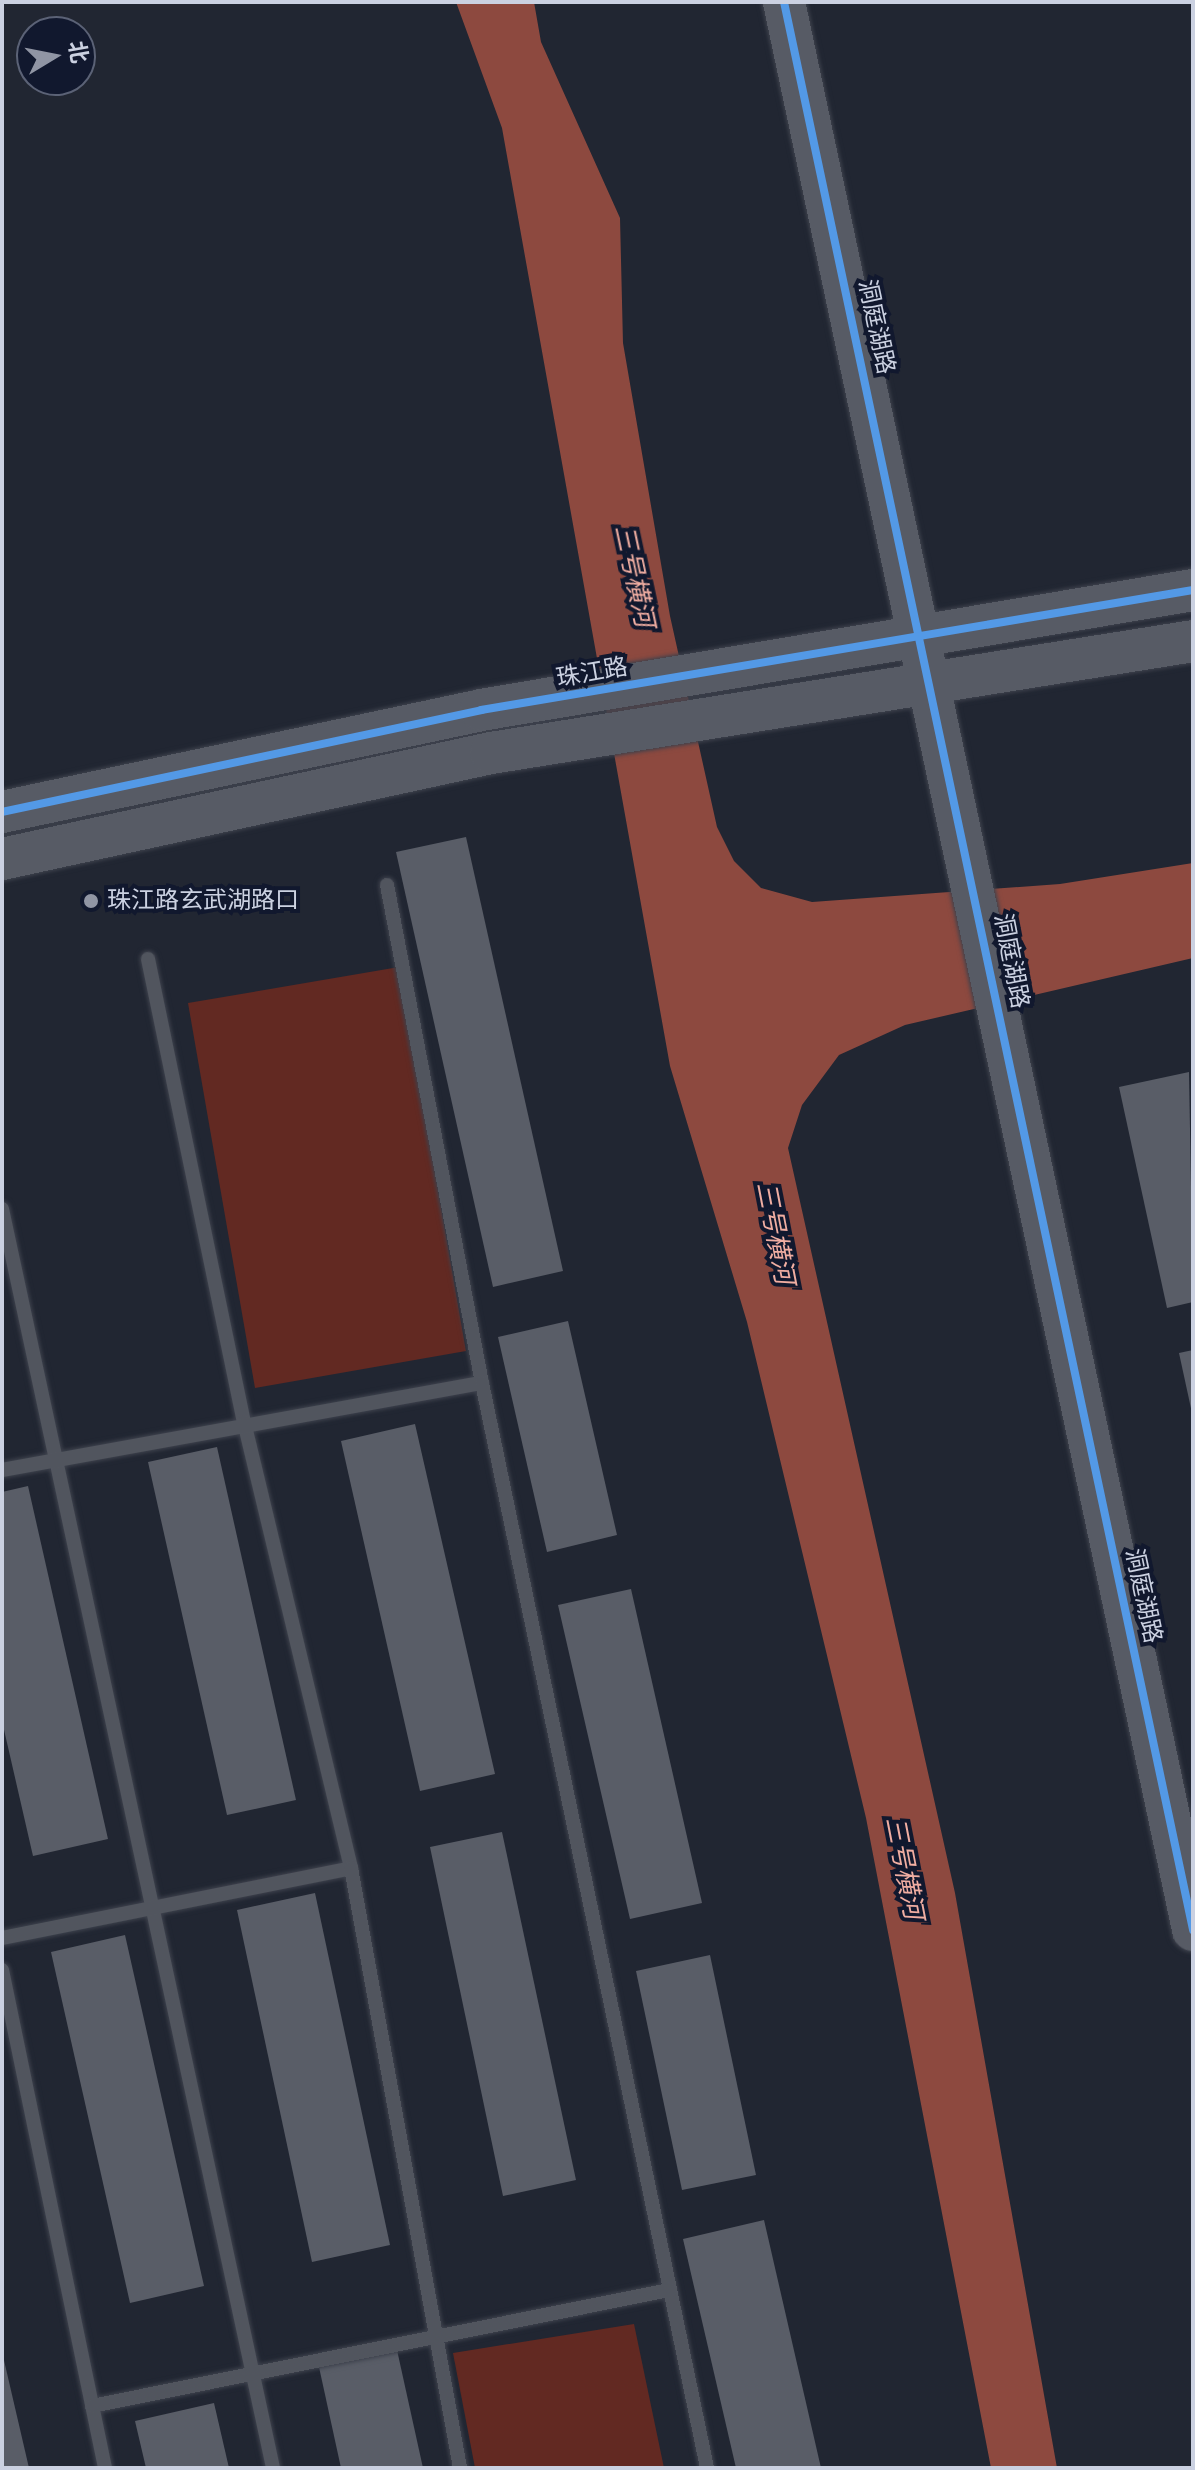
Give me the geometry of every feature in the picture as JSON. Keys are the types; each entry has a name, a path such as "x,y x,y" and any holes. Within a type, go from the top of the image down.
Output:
{"street":[{"name":"洞庭湖路","path":"784,2 924,635 1193,1930"},
{"name":"珠江路","path":"2,812 558,700 1193,590"},
{"path":"2,859 572,740 934,686 1193,641"}],"lane":[{"path":"387,885 482,1383 707,2468"},
{"path":"148,959 244,1422 351,1868 460,2468"},
{"path":"2,1209 273,2468"},
{"path":"2,1470 244,1422 482,1383"},
{"path":"2,1938 351,1868"},
{"path":"2,1970 105,2468"},
{"path":"92,2406 669,2290"}],"shaded area":[{"path":"399,967 466,1351 255,1388 188,1003"},
{"path":"634,2324 664,2468 475,2468 453,2353"}],"water":[{"name":"三号横河","path":"456,2 534,2 541,42 620,218 623,343 670,616 717,827 734,861 761,888 812,902 1060,884 1193,863 1193,958 905,1025 839,1055 802,1105 788,1148 955,1893 1057,2468 991,2468 866,1818 747,1322 670,1066 502,128"}],"building":[{"path":"466,837 563,1271 493,1287 396,852"},
{"path":"1189,1072 1193,1302 1167,1308 1119,1087"},
{"path":"568,1321 617,1535 547,1552 498,1337"},
{"path":"1193,1350 1193,1412 1192,1413 1179,1353"},
{"path":"415,1424 495,1774 420,1791 341,1441"},
{"path":"217,1447 296,1800 227,1815 148,1462"},
{"path":"28,1486 108,1839 33,1856 2,1721 2,1492"},
{"path":"631,1589 702,1903 630,1919 558,1605"},
{"path":"502,1832 576,2180 503,2196 430,1847"},
{"path":"315,1893 390,2245 312,2262 237,1910"},
{"path":"125,1935 204,2286 130,2303 51,1952"},
{"path":"710,1955 756,2175 682,2190 636,1971"},
{"path":"764,2220 821,2468 736,2468 683,2239"},
{"path":"397,2350 423,2468 341,2468 319,2367"},
{"path":"3,2356 29,2468 2,2468"},
{"path":"214,2403 229,2468 146,2468 135,2421"}],"cycle path":[{"path":"784,2 1193,1930"},
{"path":"2,812 481,710 1193,590"}],"place":[{"name":"珠江路玄武湖路口","path":"91,901"}]}
